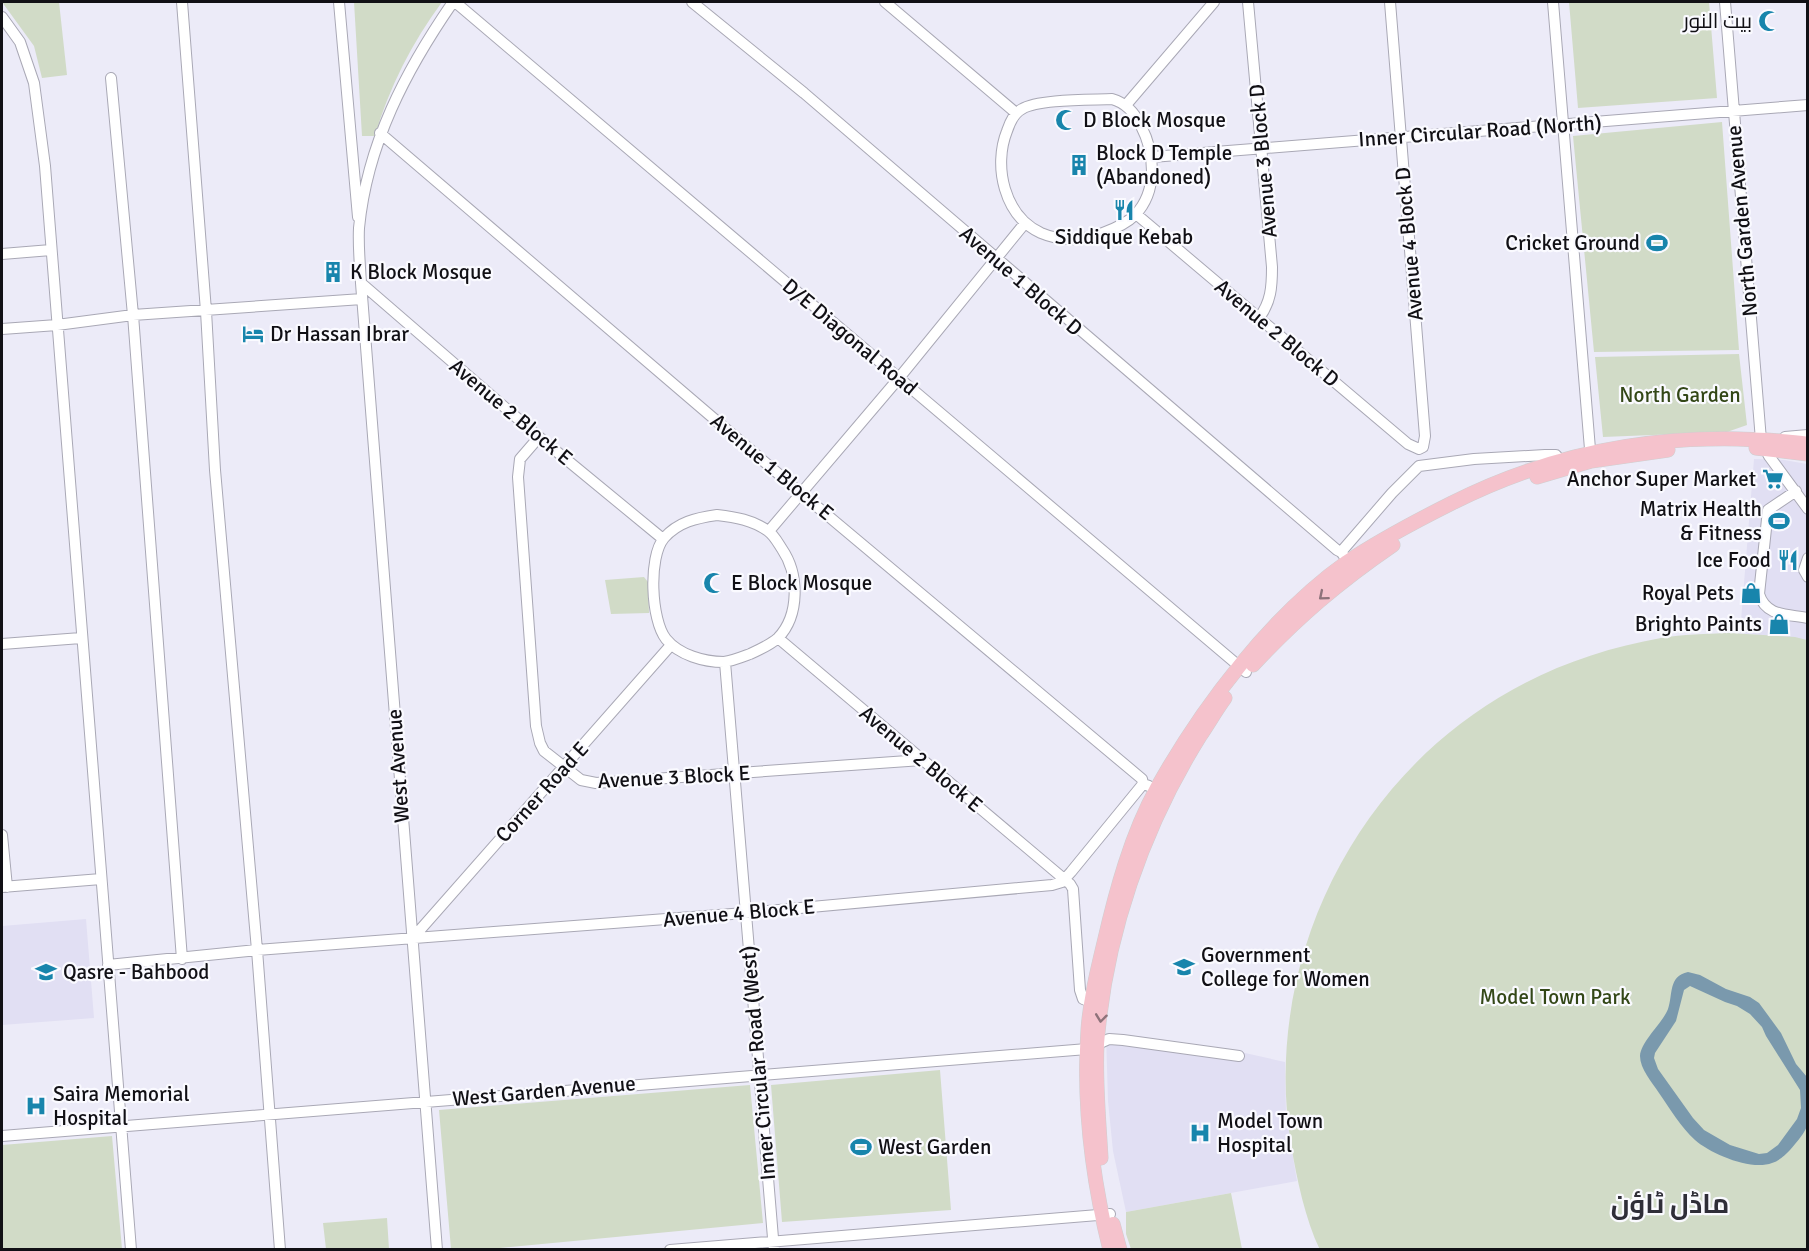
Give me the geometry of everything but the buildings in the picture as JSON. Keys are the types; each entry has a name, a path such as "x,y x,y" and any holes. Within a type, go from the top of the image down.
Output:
{"main road":[{"path":"1110,1250 1105,1214 1093,1168 1089,1116 1091,1002 1120,882 1155,789 1206,710 1301,600 1348,561 1395,533 1481,489 1560,460 1668,441 1808,444"},
{"path":"1763,444 1808,454"},
{"path":"1348,561 1399,540 1484,497 1590,456"},
{"path":"1092,1046 1124,905 1142,848 1155,789"},
{"path":"1105,1214 1120,1250"}],"street":[{"path":"182,2 206,310 216,482 257,950 280,1250"},
{"path":"339,2 359,229"},
{"path":"359,229 380,133 422,48 454,2"},
{"name":"D/E Diagonal Road","path":"454,2 1242,669"},
{"name":"Avenue 1 Block D","path":"692,2 804,93 1348,561"},
{"path":"885,2 899,6 1016,112"},
{"path":"1126,105 1214,2"},
{"name":"Avenue 3 Block D","path":"1248,2 1263,147 1272,281 1269,302 1259,318"},
{"name":"Avenue 4 Block D","path":"1390,2 1425,436 1423,447 1419,448"},
{"path":"1553,2 1590,456"},
{"name":"North Garden Avenue","path":"1725,2 1763,444"},
{"path":"2,17 20,42 34,83 45,166 131,1250"},
{"path":"111,78 133,315 182,959"},
{"path":"1112,99 1126,105 1138,120 1152,157 1150,184 1136,214 1114,229 1075,240 1051,237 1025,223 1011,202 1004,186 1000,157 1005,134 1016,112 1030,105 1112,99"},
{"name":"Inner Circular Road (North)","path":"1152,157 1808,105"},
{"name":"Avenue 1 Block E","path":"380,133 802,494 1155,789"},
{"name":"Avenue 2 Block D","path":"1136,214 1408,444 1419,448"},
{"path":"769,531 1025,223"},
{"name":"West Avenue","path":"359,229 362,299 437,1250"},
{"path":"2,254 51,250"},
{"name":"Avenue 2 Block E","path":"361,283 539,437 663,539"},
{"path":"2,329 57,325 133,315 362,299"},
{"path":"1808,435 1763,444 1808,509"},
{"name":"Avenue 3 Block E","path":"539,437 520,459 518,477 536,726 544,751 588,783 922,760"},
{"path":"1419,448 1423,464"},
{"path":"1348,561 1410,473 1423,464 1545,455 1556,455 1560,460"},
{"path":"1796,491 1768,510 1758,594 1771,611 1808,618"},
{"path":"717,515 740,517 769,531 788,557 795,585 791,614 777,638 757,651 725,662 692,656 671,645 661,631 654,598 655,555 663,539 682,524 696,518 717,515"},
{"path":"1808,558 1804,570 1808,577"},
{"path":"2,644 81,638"},
{"name":"Avenue 2 Block E","path":"777,638 1065,879"},
{"name":"Corner Road E","path":"412,939 671,645"},
{"name":"Inner Circular Road (West)","path":"725,662 773,1245"},
{"path":"1091,1002 1083,999 1080,990 1072,889 1065,879 1155,789"},
{"path":"2,835 4,887 101,879"},
{"name":"Avenue 4 Block E","path":"108,965 257,950 745,913 1052,885 1065,879"},
{"name":"West Garden Avenue","path":"2,1136 1092,1046 1109,1039 1239,1056"},
{"path":"670,1250 773,1245 1105,1214"}],"shaded area":[{"path":"1754,459 1784,460 1807,464 1807,640 1740,633"},
{"name":"Qasre - Bahbood","path":"86,919 94,1018 2,1025 2,926"},
{"path":"1688,972 1700,975 1759,1003 1781,1033 1796,1064 1807,1077 1807,1126 1790,1150 1777,1161 1763,1165 1743,1163 1721,1156 1702,1145 1680,1124 1644,1071 1640,1056 1641,1050 1665,1015 1674,982 1682,974","holes":["1690,986 1750,1014 1762,1027 1800,1090 1801,1108 1797,1119 1778,1145 1767,1153 1759,1154 1730,1145 1704,1130 1658,1069 1654,1058 1676,1021 1684,990"]},
{"name":"Model Town Hospital","path":"1106,1035 1136,1036 1245,1053 1285,1062 1286,1115 1297,1181 1126,1212 1113,1151 1108,1101"}],"green space":[{"path":"2,2 59,2 67,75 42,78 34,46"},
{"path":"354,2 442,2 421,33 403,66 387,100 375,136 362,136"},
{"path":"1569,2 1709,2 1717,98 1578,108"},
{"name":"Cricket Ground","path":"1722,122 1739,350 1594,352 1573,136"},
{"name":"North Garden","path":"1739,354 1747,425 1727,432 1603,437 1595,357"},
{"path":"644,577 648,582 649,613 611,614 605,580"},
{"name":"Model Town Park","path":"1729,633 1795,637 1807,640 1807,1249 1320,1250 1306,1212 1291,1145 1286,1077 1291,1010 1306,945 1331,883 1364,826 1406,773 1455,728 1512,690 1566,664 1623,646 1669,637"},
{"name":"West Garden","path":"940,1070 951,1210 782,1222 771,1085"},
{"path":"750,1085 763,1223 490,1249 451,1249 439,1110"},
{"path":"112,1136 122,1249 2,1249 2,1145"},
{"path":"1231,1193 1242,1249 1131,1249 1126,1234 1126,1212"},
{"path":"387,1218 389,1249 326,1249 323,1223"}],"place":[{"name":"بیت النور","path":"1769,21"},
{"name":"D Block Mosque","path":"1066,120"},
{"name":"Block D Temple (Abandoned)","path":"1079,165"},
{"name":"Siddique Kebab","path":"1124,210"},
{"name":"Cricket Ground","path":"1657,243"},
{"name":"K Block Mosque","path":"333,272"},
{"name":"Dr Hassan Ibrar","path":"253,334"},
{"name":"Anchor Super Market","path":"1773,479"},
{"name":"Matrix Health & Fitness","path":"1779,521"},
{"name":"Ice Food","path":"1788,560"},
{"name":"E Block Mosque","path":"714,583"},
{"name":"Royal Pets","path":"1751,593"},
{"name":"Brighto Paints","path":"1779,624"},
{"name":"Government College for Women","path":"1184,967"},
{"name":"Qasre - Bahbood","path":"46,972"},
{"name":"Saira Memorial Hospital","path":"36,1106"},
{"name":"Model Town Hospital","path":"1200,1133"},
{"name":"West Garden","path":"861,1147"}],"district":[{"name":"ماڈل ٹاؤن","path":"1670,1204"}]}
